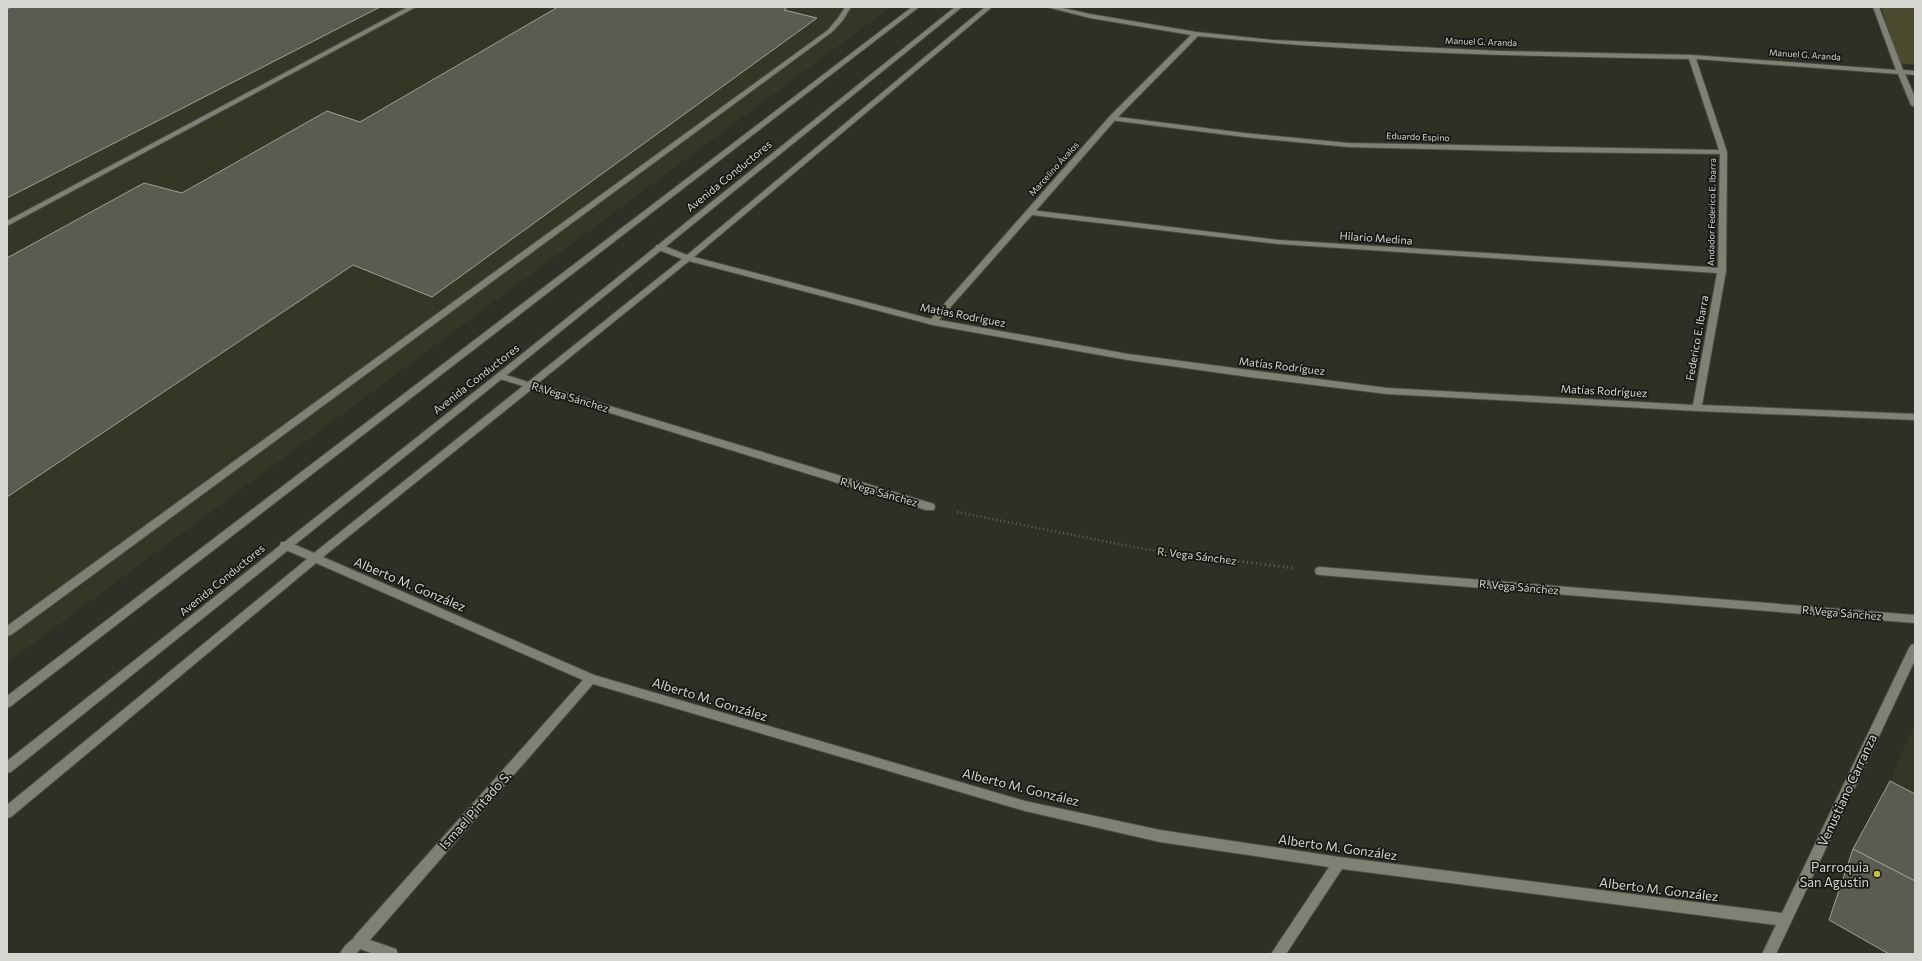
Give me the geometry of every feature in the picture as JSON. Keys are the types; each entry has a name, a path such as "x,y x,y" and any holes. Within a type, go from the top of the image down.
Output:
{"street":[{"path":"7,224 413,7"},
{"path":"7,632 830,31 841,19 848,7"},
{"name":"Avenida Conductores","path":"7,703 916,7"},
{"name":"Avenida Conductores","path":"7,768 285,545 500,376 959,7"},
{"path":"7,813 314,559 688,258 989,7"},
{"name":"Manuel G. Aranda","path":"1050,7 1090,16 1196,34 1273,42 1491,52 1692,57 1915,73"},
{"path":"1876,7 1900,71 1915,105"},
{"name":"Marcelino Ávalos","path":"933,322 1113,118 1196,34"},
{"path":"1692,57 1723,152"},
{"name":"Eduardo Espino","path":"1113,118 1244,135 1348,145 1723,152"},
{"name":"Andador Federico E. Ibarra","path":"1722,272 1723,152"},
{"name":"Hilario Medina","path":"1030,212 1279,242 1722,272"},
{"name":"Matías Rodríguez","path":"659,247 688,258 933,322 1128,357 1249,374 1387,391 1697,408 1915,417"},
{"name":"Federico E. Ibarra","path":"1697,408 1722,272"},
{"name":"R. Vega Sánchez","path":"500,376 930,507"},
{"name":"Alberto M. González","path":"285,545 591,679 1025,806 1160,836 1339,863 1785,920"},
{"name":"R. Vega Sánchez","path":"1320,571 1915,619"},
{"name":"Venustiano Carranza","path":"1769,954 1915,648"},
{"name":"Ismael Pintado S.","path":"347,954 591,679"},
{"path":"1278,954 1339,863"},
{"path":"359,942 391,954"}],"path":[{"name":"R. Vega Sánchez","path":"930,507 1144,549 1320,571"}],"shaded area":[{"path":"7,7 891,7 7,663"},
{"path":"1881,7 1915,7 1915,65 1899,63"},
{"path":"1915,723 1915,794 1890,781"}],"building":[{"path":"11,7 380,7 7,198 7,9"},
{"path":"558,7 788,7 784,10 817,18 432,297 353,265 7,497 7,258 144,183 182,193 327,111 360,122"},
{"path":"1890,781 1915,794 1915,881 1853,849"},
{"path":"1853,849 1915,881 1915,954 1889,954 1829,920"}],"place":[{"name":"Parroquia San Agustin","path":"1877,874"}]}
